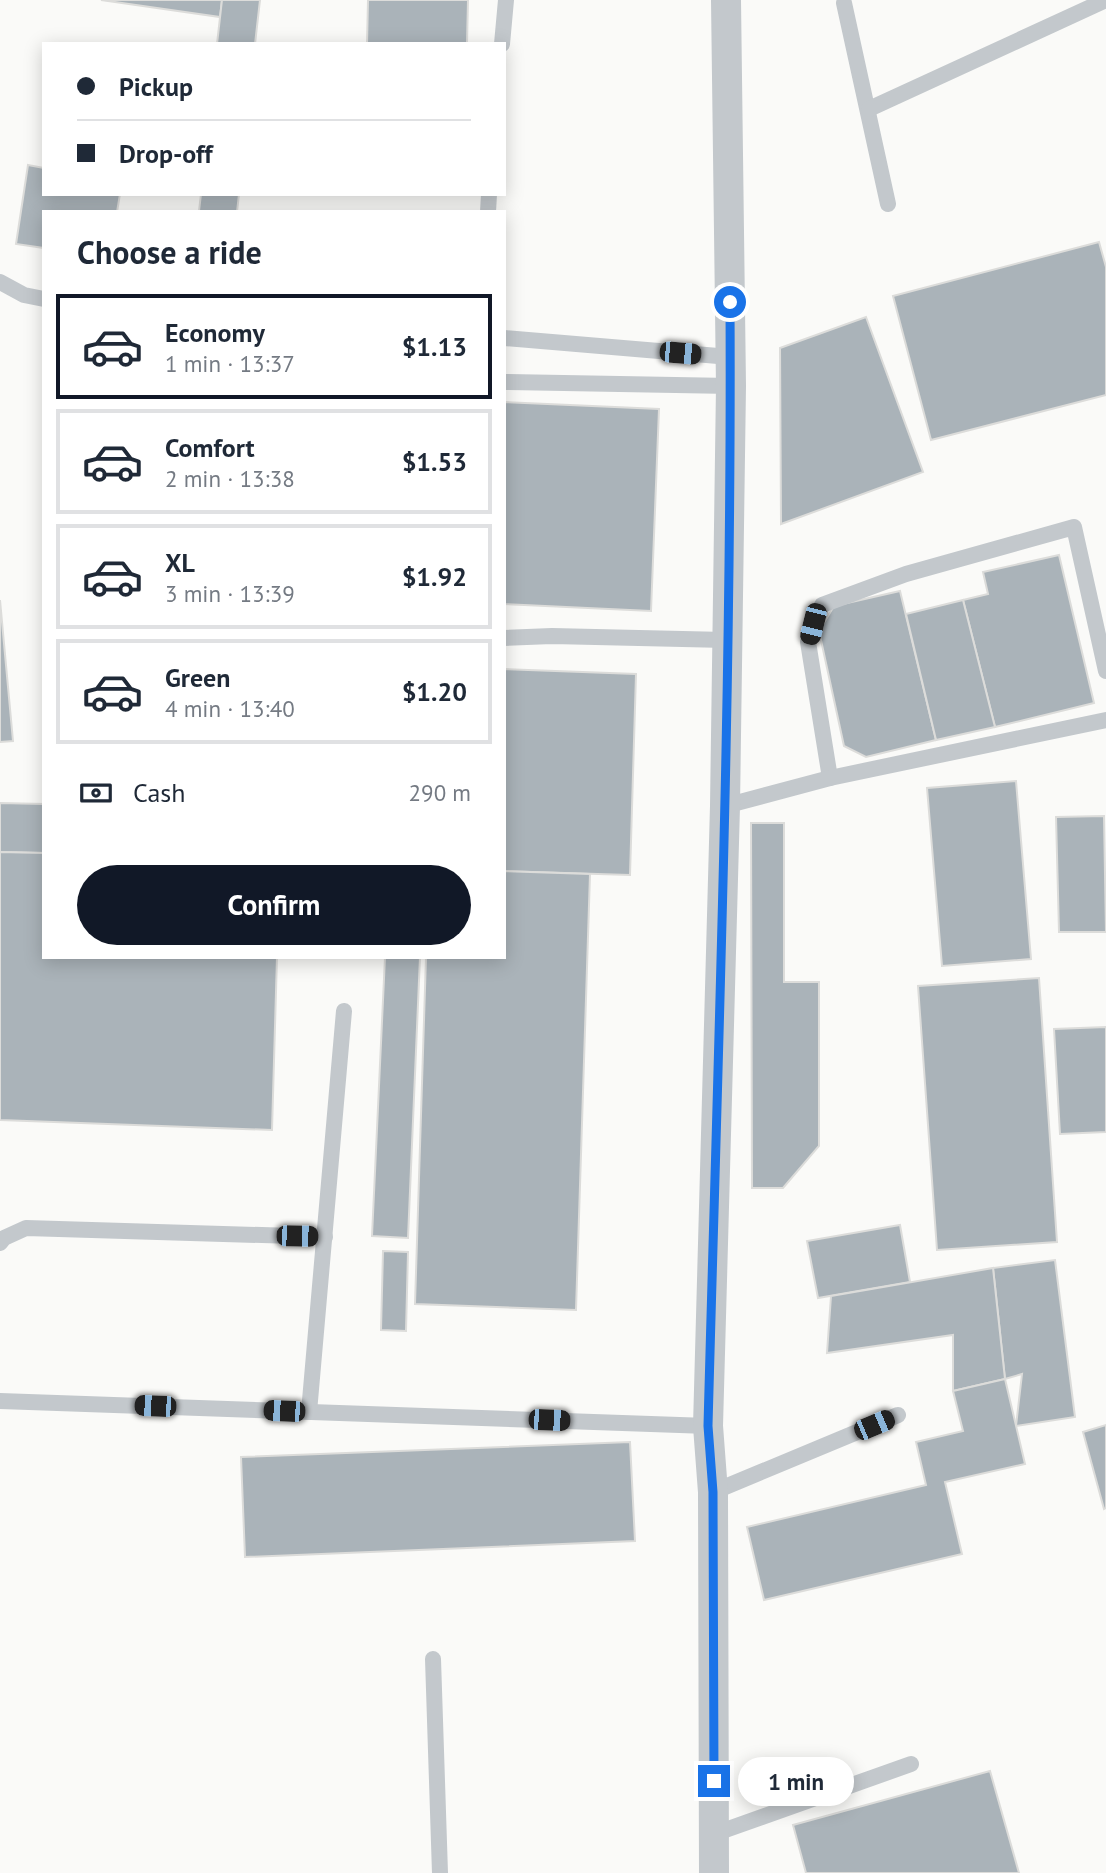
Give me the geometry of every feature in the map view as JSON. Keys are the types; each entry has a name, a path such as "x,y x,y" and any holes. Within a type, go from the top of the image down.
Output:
{"street":[{"path":"714,1873 713,1492 708,1426 725,806 731,372 726,0"}],"lane":[{"path":"502,42 506,0"},
{"path":"869,109 1106,0"},
{"path":"844,3 888,204"},
{"path":"0,282 24,295 42,299"},
{"path":"506,338 731,372"},
{"path":"506,382 731,372"},
{"path":"830,778 808,642 822,605 906,574 1074,527 1106,671"},
{"path":"506,638 552,636 726,639"},
{"path":"725,806 830,778 1106,720"},
{"path":"309,1412 344,1011"},
{"path":"0,1243 26,1228 325,1237"},
{"path":"0,1401 708,1426"},
{"path":"713,1492 898,1415"},
{"path":"433,1659 440,1873"},
{"path":"715,1834 911,1764"}],"building":[{"path":"101,0 222,0 220,17"},
{"path":"222,0 260,0 255,42 217,42"},
{"path":"368,0 468,0 467,42 367,42"},
{"path":"28,165 42,168 42,196 120,196 117,210 42,210 42,248 16,244"},
{"path":"201,196 239,196 237,210 199,210"},
{"path":"1099,242 1106,267 1106,395 931,440 893,296"},
{"path":"866,317 923,472 781,524 780,348"},
{"path":"506,402 659,409 651,611 506,604"},
{"path":"1059,555 1094,703 995,727 963,600 988,594 983,572"},
{"path":"900,591 936,740 866,757 844,746 819,631 834,606"},
{"path":"0,600 13,741 0,742"},
{"path":"963,600 995,727 936,740 906,614"},
{"path":"506,669 636,674 630,875 506,871"},
{"path":"1016,781 1031,959 942,966 927,788"},
{"path":"0,803 42,804 42,853 0,852"},
{"path":"1104,816 1106,932 1059,932 1056,817"},
{"path":"751,823 784,823 784,982 819,982 819,1146 783,1188 752,1188"},
{"path":"0,852 42,853 42,959 277,959 272,1130 0,1120"},
{"path":"506,871 590,874 576,1310 415,1304 426,959 506,959"},
{"path":"385,959 420,959 408,1238 372,1236"},
{"path":"1039,978 1057,1242 937,1250 918,986"},
{"path":"1106,1027 1106,1132 1060,1134 1054,1029"},
{"path":"900,1225 910,1282 818,1298 807,1241"},
{"path":"383,1251 408,1252 406,1331 381,1330"},
{"path":"1055,1260 1075,1417 1016,1426 1022,1374 1005,1379 993,1268"},
{"path":"993,1268 1005,1379 953,1391 953,1335 827,1353 831,1296"},
{"path":"1005,1379 1025,1464 945,1482 962,1554 764,1600 747,1527 926,1485 916,1442 963,1431 953,1391"},
{"path":"1106,1425 1106,1508 1104,1509 1083,1432"},
{"path":"630,1442 635,1541 245,1557 241,1457"},
{"path":"990,1771 1019,1873 806,1873 793,1825"}],"route":[{"path":"714,1781 713,1492 708,1426 725,806 730,302"}]}
